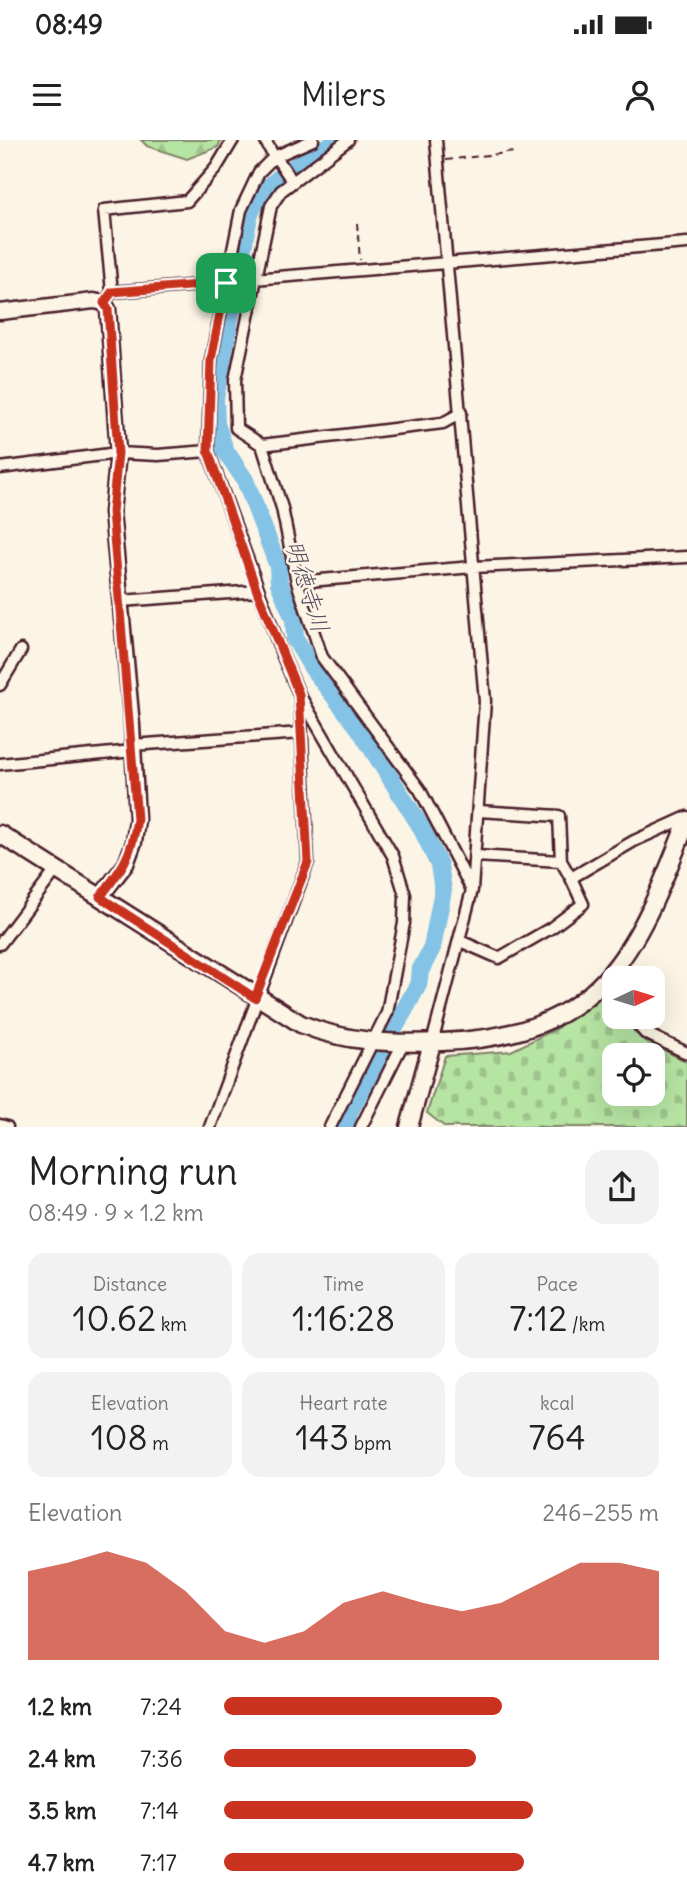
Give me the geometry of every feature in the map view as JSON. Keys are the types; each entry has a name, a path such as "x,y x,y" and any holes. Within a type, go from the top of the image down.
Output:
{"main road":[{"path":"616,966 641,932 687,819"},
{"path":"0,834 255,998 319,1032 374,1042 484,1041 527,1030 568,1011 602,985"},
{"path":"409,1127 432,1043"}],"street":[{"path":"100,897 126,864 134,842 137,819 112,512 118,453 104,210 187,201 216,168 233,140"},
{"path":"265,140 292,180"},
{"path":"313,140 277,158 259,173 246,196 211,360 208,451 257,591 299,694 393,856 405,895 404,923 387,1013 330,1127"},
{"path":"348,140 292,180 275,198 269,211 235,380 233,407 236,428 262,446 282,509 297,582 322,657 421,790 472,890"},
{"path":"432,1043 472,890 485,701 436,140"},
{"path":"254,279 687,243"},
{"path":"0,312 226,283"},
{"path":"262,446 443,423 461,413"},
{"path":"0,468 118,453 158,455 208,451"},
{"path":"297,582 473,568 687,557"},
{"path":"121,601 257,591"},
{"path":"0,685 21,650"},
{"path":"210,1127 255,998 308,862 299,694"},
{"path":"0,764 133,748 301,733"},
{"path":"460,942 499,958 520,948 583,904 561,861 559,816 479,811"},
{"path":"571,878 664,826 687,819"},
{"path":"664,826 677,828 681,838"},
{"path":"476,856 561,861"},
{"path":"0,944 57,870"},
{"path":"642,1029 687,1053"},
{"path":"361,1127 403,1043"},
{"path":"0,1125 7,1127"}],"path":[{"path":"438,161 515,152"},
{"path":"357,223 361,270"}],"green space":[{"path":"141,140 221,140 218,147 187,159 147,146"},
{"path":"602,985 602,1029 638,1029 650,1043 602,1043 602,1106 665,1106 665,1051 687,1062 687,1127 445,1127 427,1113 445,1056 511,1051 556,1029"}],"waterway":[{"name":"明徳寺川","path":"338,140 275,181 256,203 249,216 215,398 216,424 225,450 245,480 278,566 279,583 294,619 295,639 313,669 359,728 421,827 439,865 443,890 432,948 420,971 418,985 349,1112 345,1127"}],"route":[{"path":"226,283 211,360 208,451 257,591 299,694 308,862 271,964 255,998 100,897 126,864 134,842 137,819 132,725 112,512 118,453 108,309 104,303 112,292 226,283"}]}
